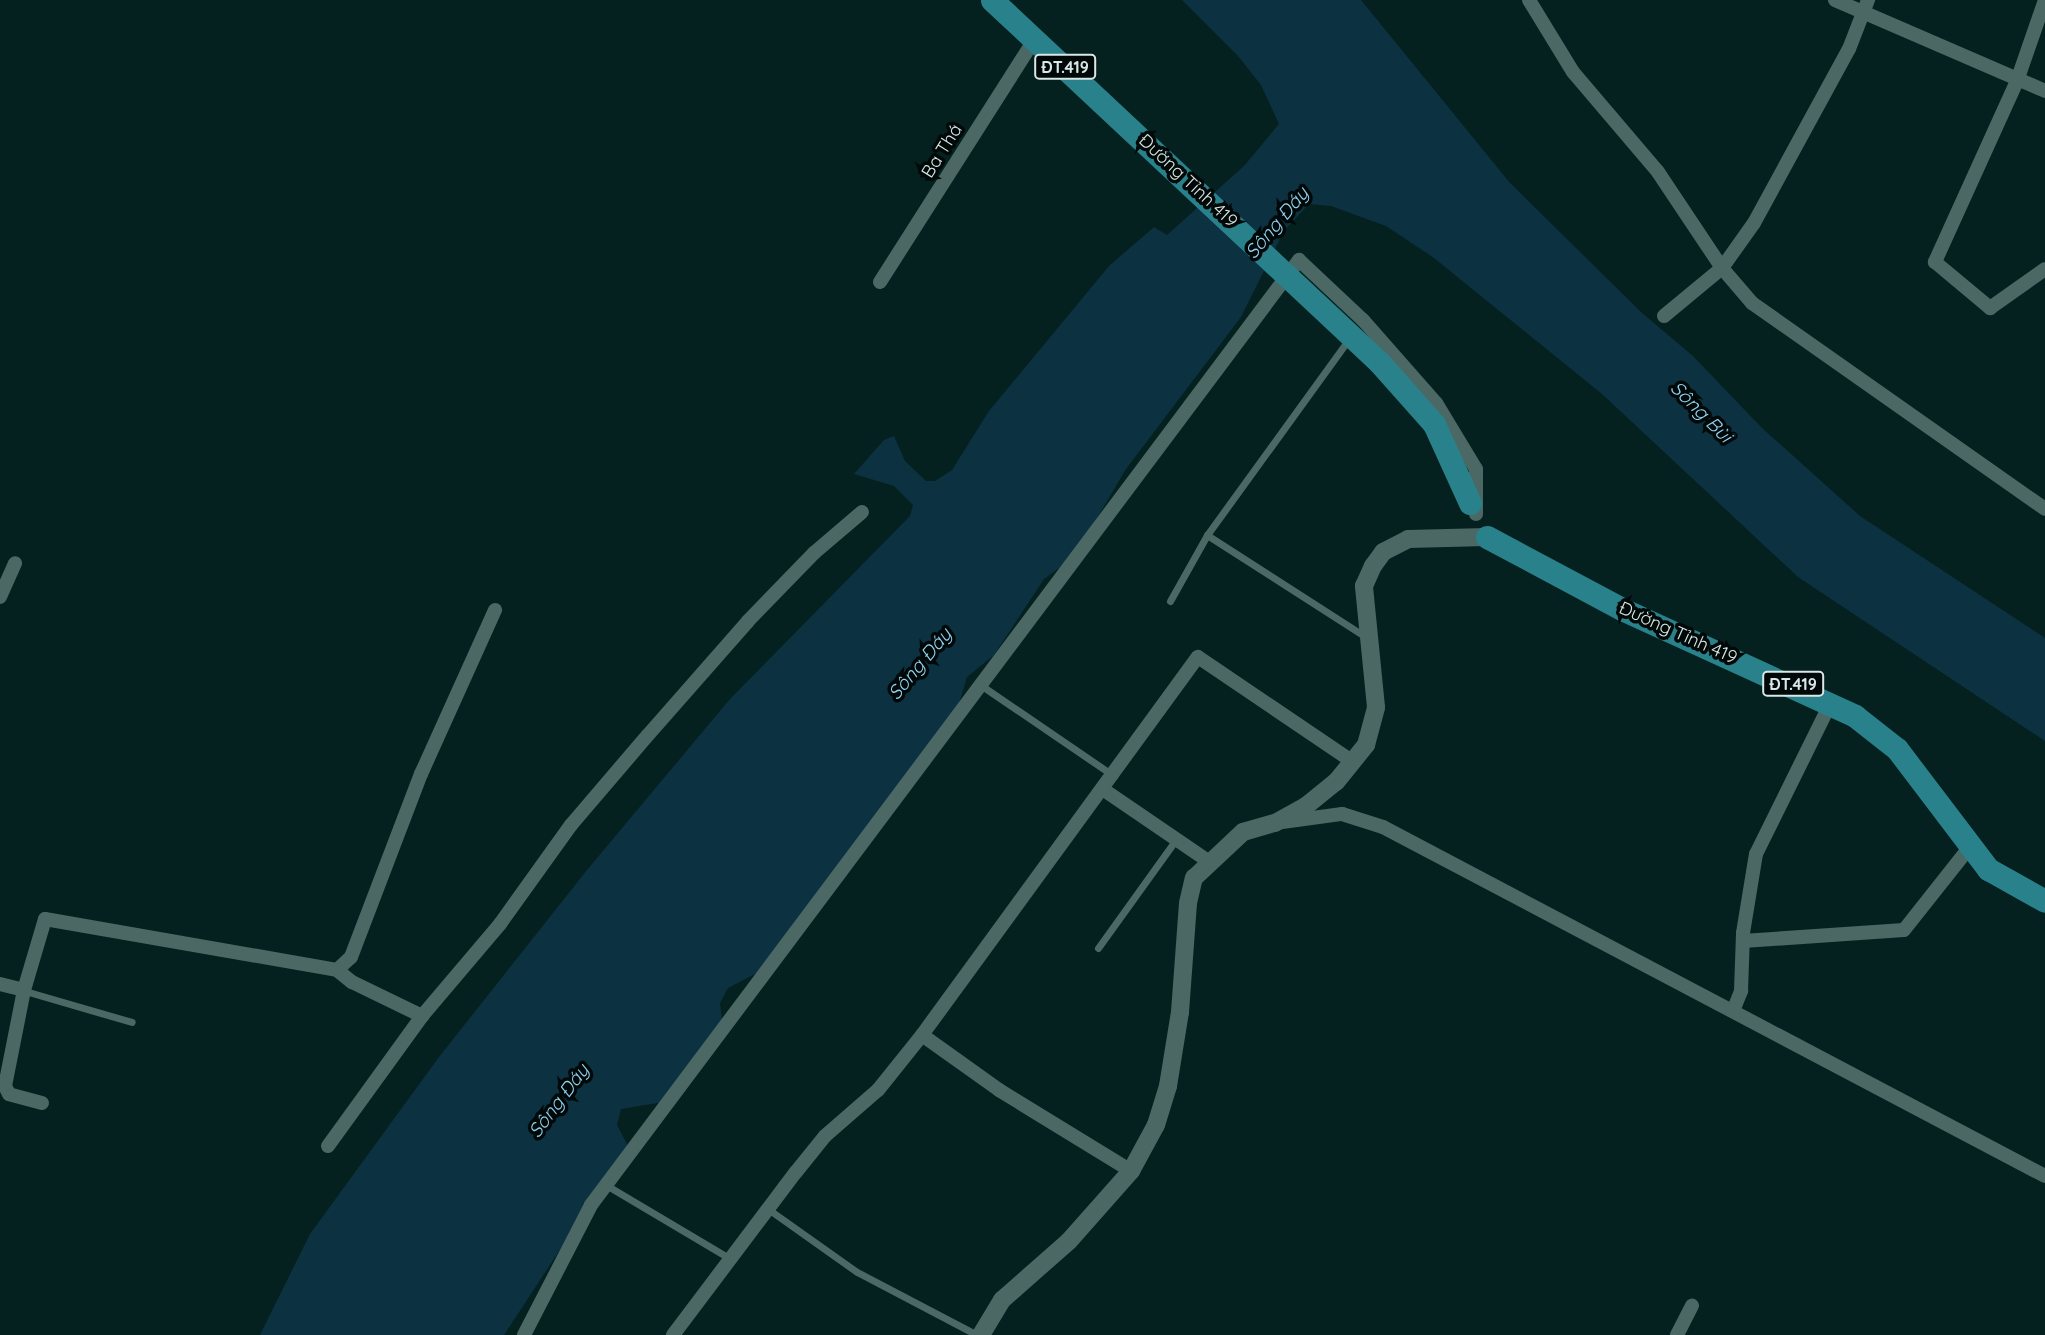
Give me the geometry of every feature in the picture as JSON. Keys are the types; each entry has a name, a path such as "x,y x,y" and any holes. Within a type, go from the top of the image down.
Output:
{"main road":[{"name":"Đường Tỉnh 419","path":"992,0 1379,362 1434,424 1473,508"},
{"name":"Đường Tỉnh 419","path":"1487,537 1624,610 1831,702 1898,749 1969,848 1989,869 2045,901"}],"street":[{"path":"1529,0 1573,72 1658,172 1722,268 1752,303 1821,355 1941,432 2045,509"},
{"path":"1836,0 1866,6 2017,81 2045,91"},
{"path":"2045,1 2017,81 1935,262 1990,308 2045,269"},
{"path":"1664,316 1722,268 1755,223 1849,50 1866,6"},
{"name":"Ba Thá","path":"880,282 1035,39"},
{"path":"524,1335 591,1205 1299,260 1363,320 1436,403 1476,469 1473,508 1487,537 1408,539 1383,552 1364,586 1376,707 1371,734 1353,762 1306,806 1275,823 1243,832 1208,861 1194,878 1188,903 1185,971 1168,1086 1156,1125 1131,1171 1069,1241 1002,1300 979,1335"},
{"path":"328,1146 422,1016 500,924 571,825 748,621 814,553 862,512"},
{"path":"0,597 15,563"},
{"path":"337,970 351,957 421,774 495,610"},
{"path":"673,1335 729,1258 825,1136 878,1090 922,1035 1104,790 1198,657 1353,762"},
{"path":"1733,1011 1741,991 1743,941 1763,832 1831,702"},
{"path":"1104,790 1178,837 1208,861"},
{"path":"1275,823 1292,824 1326,815 1362,818 2045,1176"},
{"path":"1743,941 1904,930 1969,848"},
{"path":"42,1103 6,1092 24,990 45,919 337,970 352,982 422,1016"},
{"path":"0,984 24,990"},
{"path":"922,1035 999,1090 1131,1171"},
{"path":"1678,1335 1692,1306"}],"lane":[{"path":"1170,601 1207,535 1363,320"},
{"path":"1207,535 1369,640"},
{"path":"982,686 1114,776"},
{"path":"1098,948 1178,837"},
{"path":"24,990 132,1021"},
{"path":"606,1185 729,1258"},
{"path":"767,1209 857,1272 979,1335"}],"water":[{"path":"1182,0 1361,0 1510,183 1642,313 1693,356 1762,428 1860,516 2045,638 2045,741 1798,577 1602,394 1434,258 1386,226 1331,206 1309,204 1284,231 1241,317 1126,469 1074,557 1044,579 994,655 967,677 958,707 757,973 728,988 720,1003 723,1027 664,1102 621,1109 617,1125 628,1146 504,1335 260,1335 310,1234 439,1057 587,870 730,699 910,516 913,505 894,486 854,474 884,440 894,436 905,461 926,481 935,481 952,470 989,411 1109,266 1154,227 1167,235 1244,166 1279,124 1261,85 1238,56"}],"water label":[{"name":"Sông Đáy","path":"1277,223"},
{"name":"Sông Bùi","path":"1701,412"},
{"name":"Sông Đáy","path":"920,664"},
{"name":"Sông Đáy","path":"559,1101"}]}
